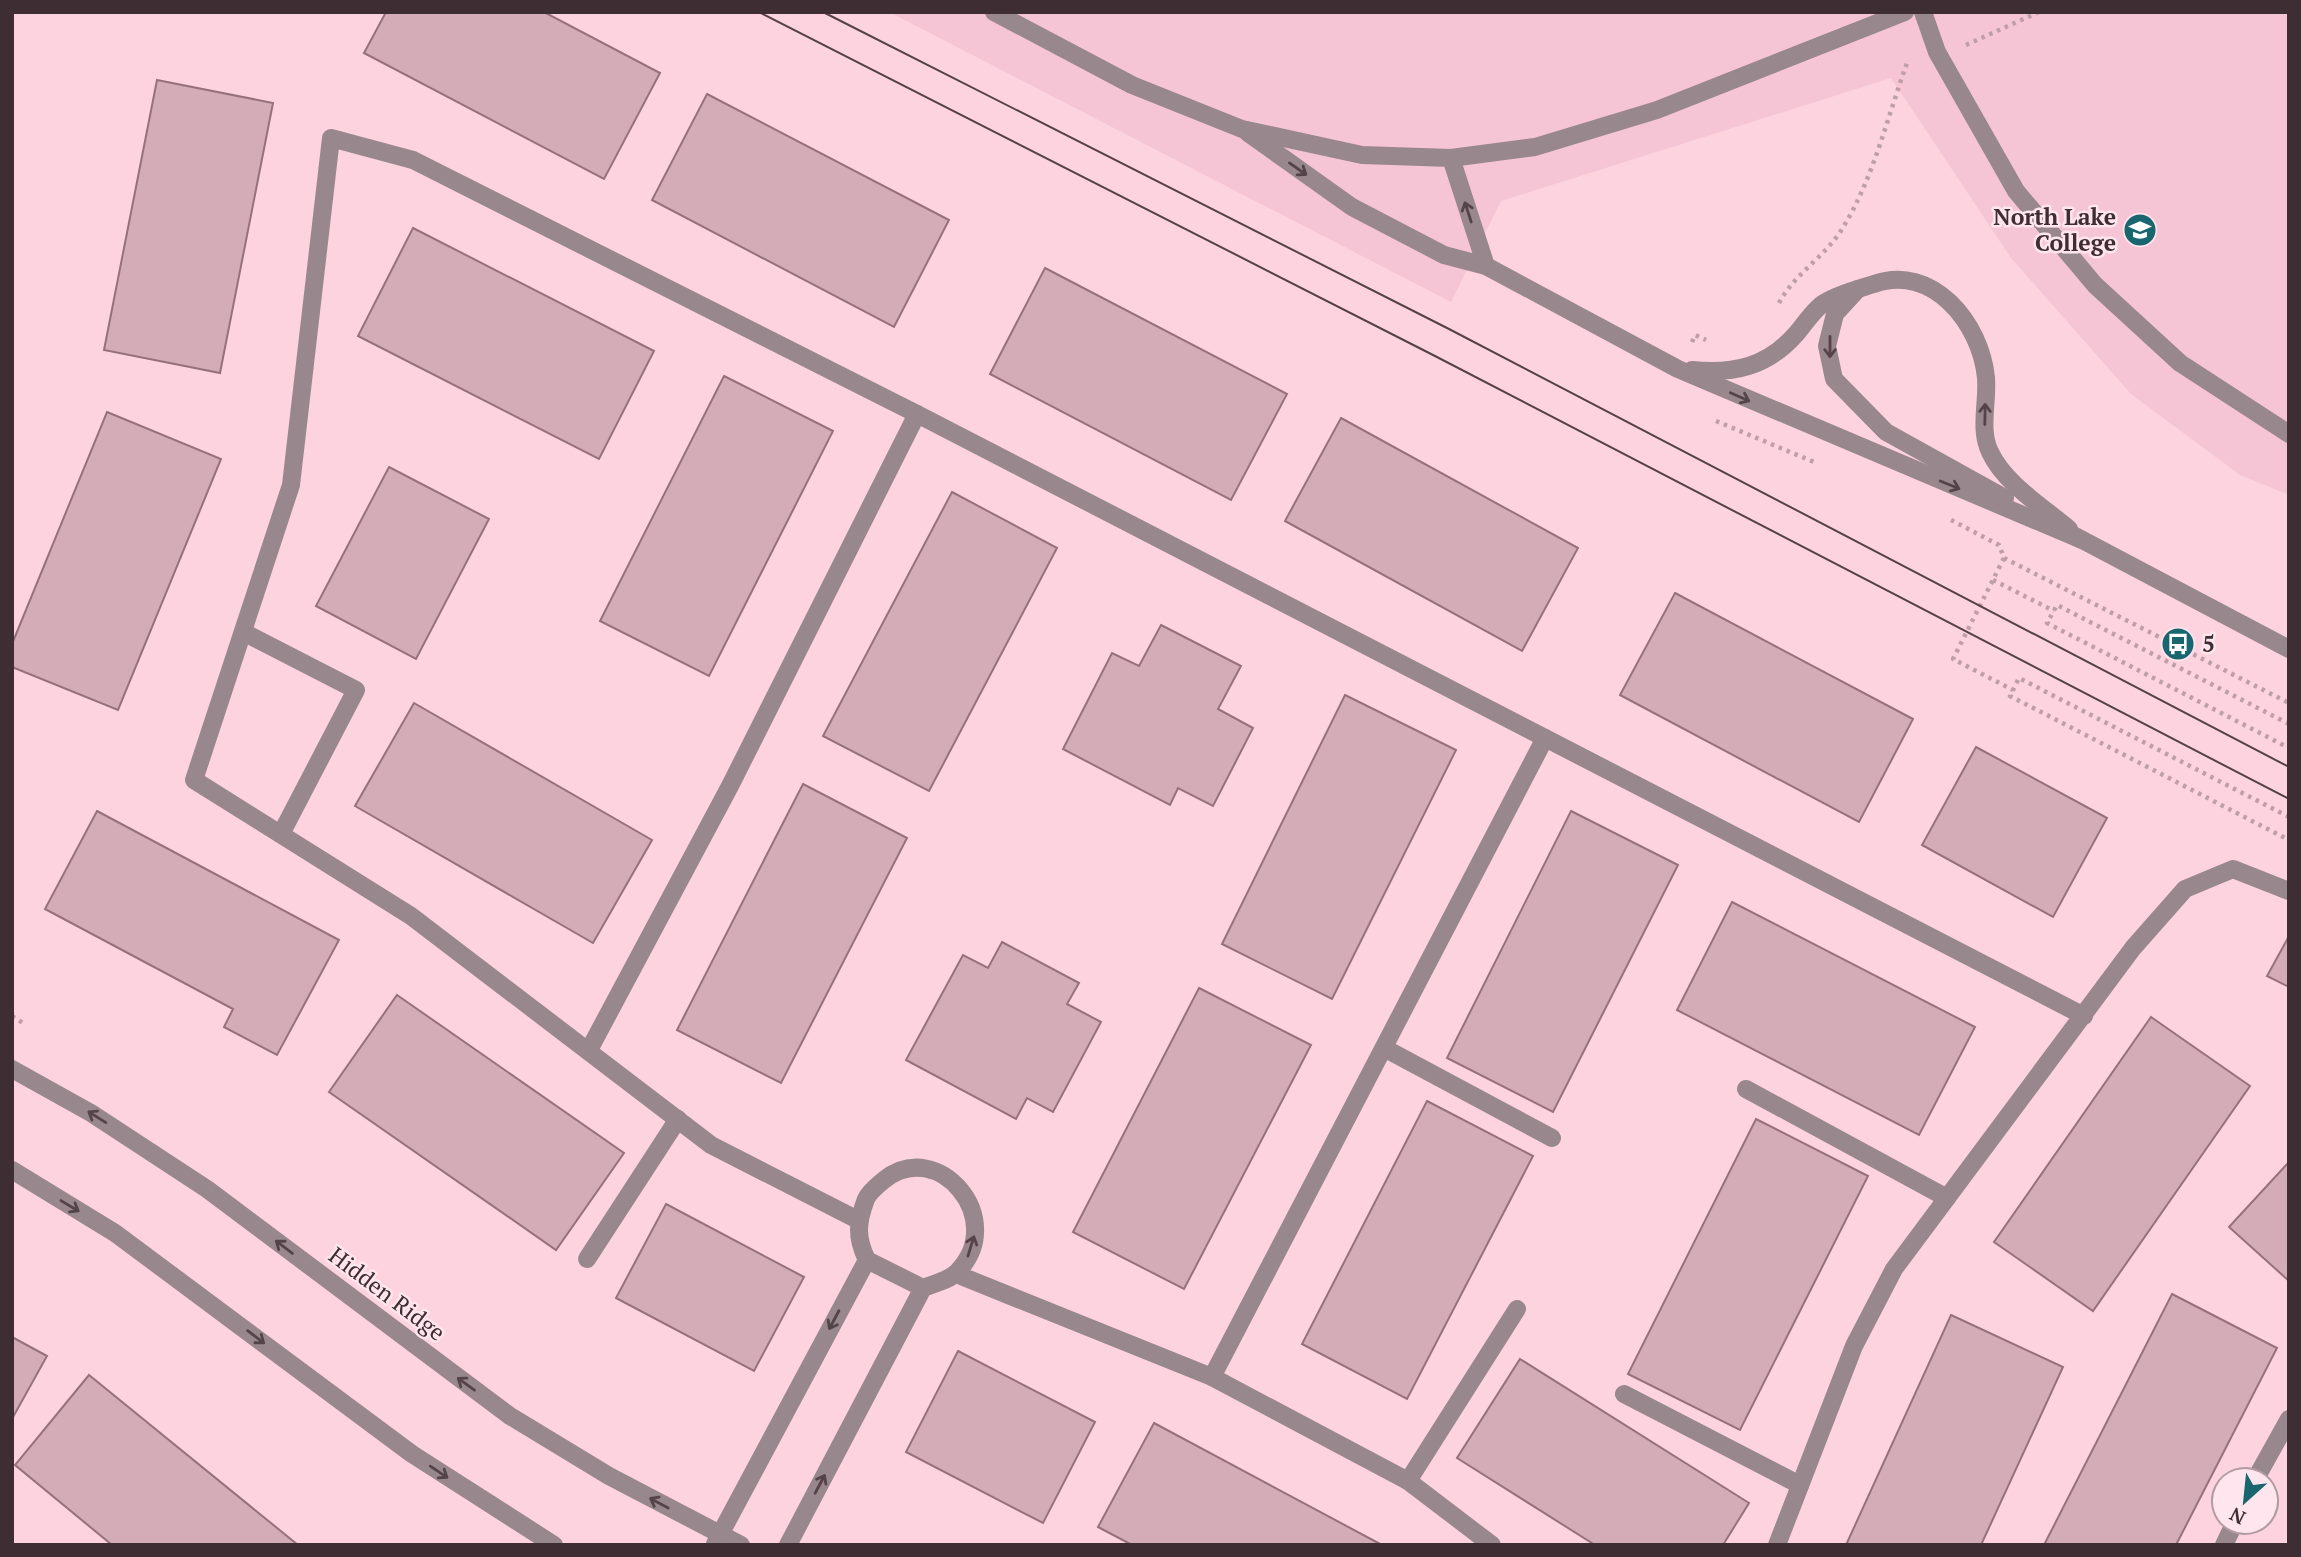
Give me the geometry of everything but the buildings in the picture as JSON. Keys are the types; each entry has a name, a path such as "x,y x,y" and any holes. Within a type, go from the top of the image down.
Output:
{"street":[{"path":"994,12 1132,85 1242,129 1362,155 1451,158 1535,147 1657,110 1905,12"},
{"path":"1923,12 1937,52 2016,191 2095,285 2180,363 2289,434"},
{"path":"1242,129 1352,207 1444,255 1486,266 1678,369 2082,540"},
{"path":"858,1220 711,1145 411,916 194,780 291,485 331,138 412,160 917,414 2084,1016"},
{"path":"1451,158 1486,266"},
{"path":"1678,369 1740,371 1765,362 1788,344 1823,303 1890,278 1924,283 1951,303 1969,325 1986,376 1985,435 1997,465 2082,540"},
{"path":"1858,289 1835,314 1827,346 1834,379 1856,405 1886,432 2082,540 2289,649"},
{"path":"589,1050 730,786 917,414"},
{"path":"243,632 356,690 282,834"},
{"path":"1212,1377 1545,738"},
{"path":"1777,1545 1860,1335 1894,1269 2133,947 2185,889 2233,869 2289,891"},
{"path":"1384,1048 1552,1138"},
{"name":"Hidden Ridge","path":"12,1069 91,1113 207,1189 510,1416 717,1539 741,1545"},
{"path":"1746,1089 1947,1198"},
{"path":"587,1259 678,1119"},
{"path":"788,1545 923,1288 956,1274 973,1251 976,1223 967,1196 946,1176 918,1169 891,1175 869,1193 858,1220 857,1234 867,1260 923,1288"},
{"path":"12,1170 116,1233 412,1454 554,1545"},
{"path":"717,1539 867,1260"},
{"path":"956,1274 1212,1377 1408,1481 1492,1545"},
{"path":"1408,1481 1517,1309"},
{"path":"1624,1394 1800,1485"},
{"path":"2263,1466 2289,1419"}],"path":[{"path":"1966,45 2039,12"},
{"path":"1774,314 1796,277 1840,233 1856,205 1907,64"},
{"path":"1689,348 1695,335 1718,345"},
{"path":"1713,419 1826,467"},
{"path":"1942,515 1999,545 2004,558 2289,703"},
{"path":"2004,558 1953,659 2013,690"},
{"path":"1993,580 2054,611"},
{"path":"2289,724 2057,605 2047,623 2289,748"},
{"path":"2289,817 2019,678 2010,696 2289,840"},
{"path":"12,1016 23,1023"}],"shaded area":[{"name":"North Lake College","path":"889,12 2289,12 2289,495 2240,475 2131,394 2011,258 1891,78 1501,201 1451,302"}],"tram line":[{"path":"759,12 1435,356 2289,799"},
{"path":"823,12 1449,329 2289,767"}],"place":[{"name":"North Lake College","path":"2140,230"},
{"name":"5","path":"2178,644"}]}
